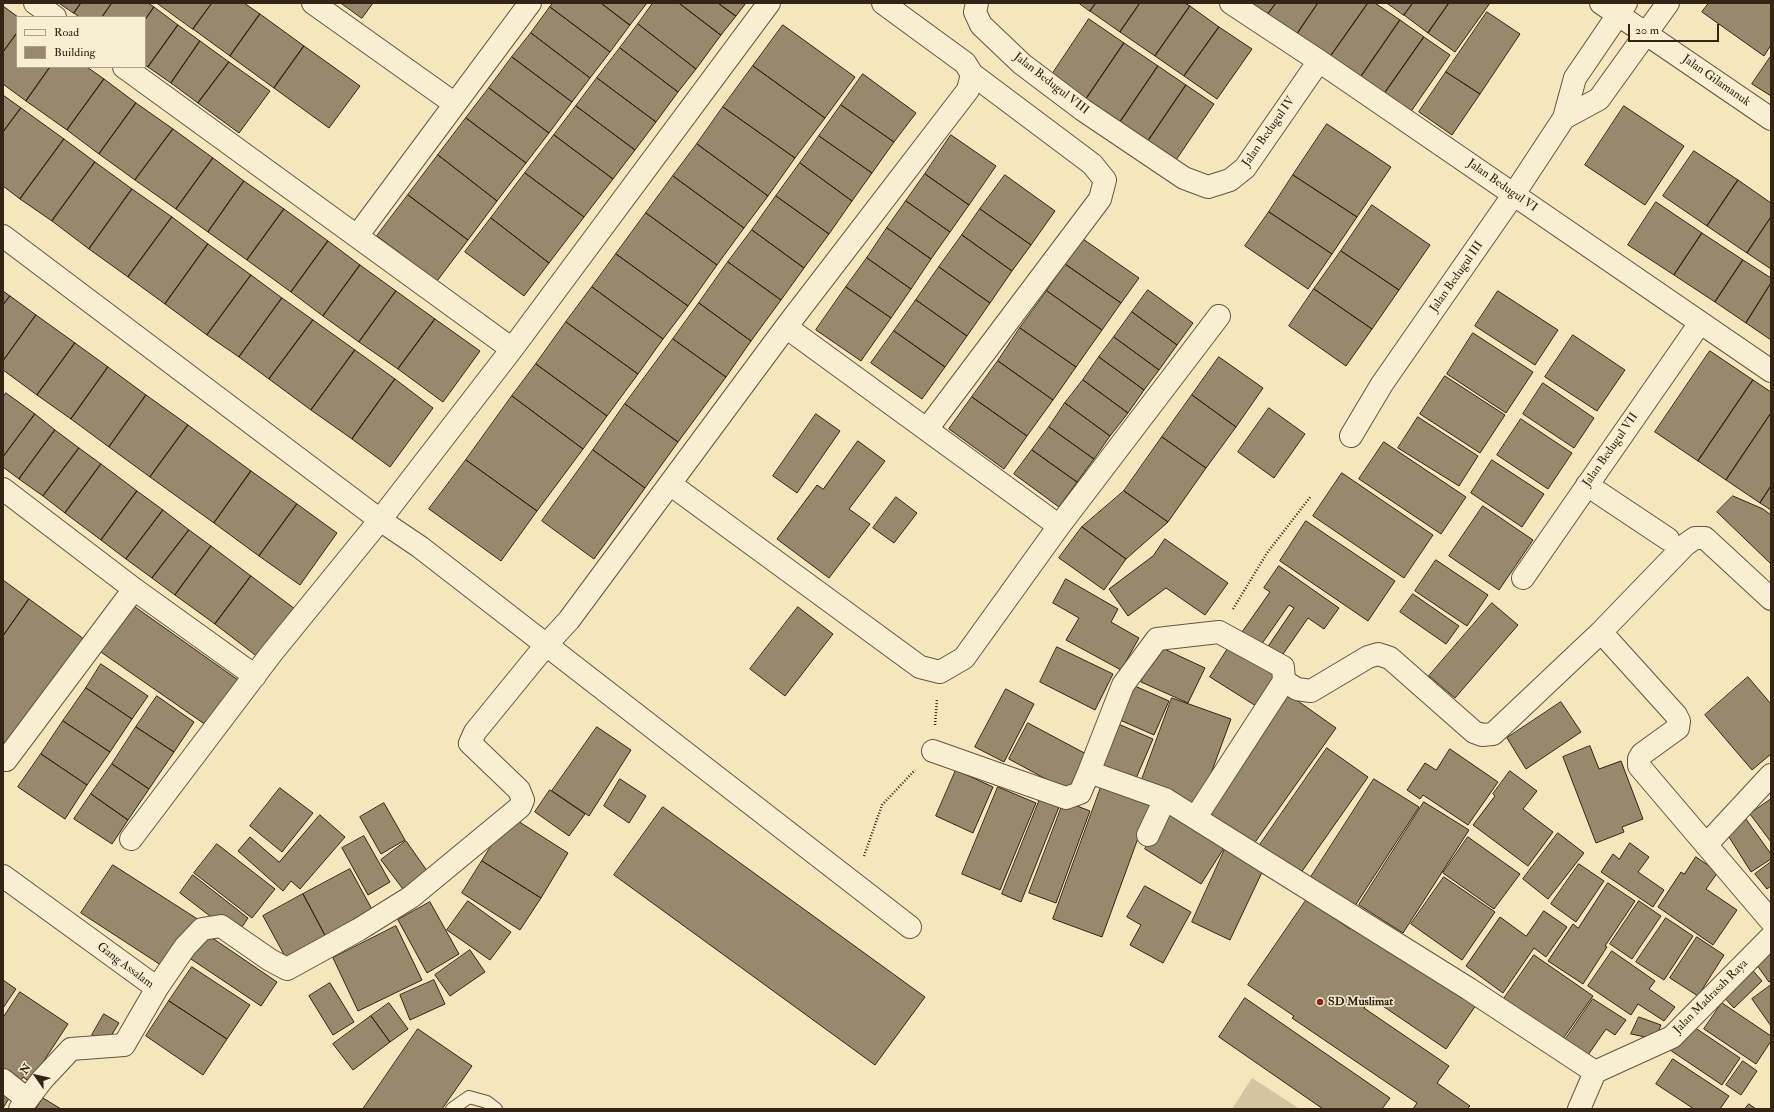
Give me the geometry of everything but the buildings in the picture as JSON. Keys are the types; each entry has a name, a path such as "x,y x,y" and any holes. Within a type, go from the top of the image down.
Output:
{"street":[{"path":"35,3 54,16"},
{"path":"313,3 455,104"},
{"path":"356,236 530,3"},
{"path":"131,839 255,676 380,520 512,349 769,3"},
{"path":"883,3 965,63 972,74 1092,164 1105,180 1100,199 927,429"},
{"name":"Jalan Bedugul VIII","path":"977,3 975,12 980,25 1022,64 1083,110 1144,152"},
{"name":"Jalan Bedugul VI","path":"1231,3 1319,61 1771,371"},
{"name":"Jalan Bedugul III","path":"1564,118 1599,99 1668,3"},
{"name":"Jalan Bedugul III","path":"1351,436 1382,384 1514,194 1564,118 1576,78 1615,7"},
{"name":"Jalan Gilamanuk","path":"1615,7 1647,33 1771,119"},
{"name":"Jalan Bedugul IV","path":"1144,152 1184,178 1208,187 1230,180 1245,168 1319,61"},
{"path":"125,68 512,349"},
{"path":"156,988 185,947 202,929 221,926 270,960 288,969 358,930 411,897 520,807 523,800 519,790 470,743 475,732 546,645 569,620 786,327 968,90 972,74"},
{"path":"3,236 380,520 420,547 910,927"},
{"path":"670,484 920,667 940,672 964,658 1059,526 1219,316"},
{"name":"Jalan Bedugul VII","path":"1523,578 1700,323"},
{"path":"786,327 1059,526"},
{"path":"1587,485 1668,539"},
{"path":"3,489 134,589 255,676"},
{"path":"1284,681 1297,689 1311,691 1368,657 1378,654 1390,658 1474,732 1482,735 1493,734 1601,632 1684,545 1695,538 1705,538 1771,599"},
{"path":"6,760 134,589"},
{"path":"933,751 1066,798 1080,793 1123,686 1157,639 1219,632 1283,667 1284,681 1196,817"},
{"path":"1601,632 1676,715 1679,721 1678,728 1642,754 1639,759 1639,766 1771,921"},
{"path":"1089,772 1165,799 1196,817 1469,989 1595,1072 1579,1109"},
{"path":"1706,845 1771,775"},
{"path":"1148,835 1165,799"},
{"name":"Gang Assalam","path":"3,876 156,988 124,1045 71,1049 24,1104 3,1080"},
{"name":"Jalan Madrasah Raya","path":"1595,1072 1672,1037 1771,937"}],"lane":[{"path":"452,1109 469,1097 487,1102 496,1109"}],"path":[{"path":"1219,632 1267,553 1311,496"},
{"path":"853,883 882,805 933,751 940,672"}],"shaded area":[{"path":"1252,1078 1300,1109 1232,1109"}],"place":[{"name":"SD Muslimat","path":"1320,1002"}]}
